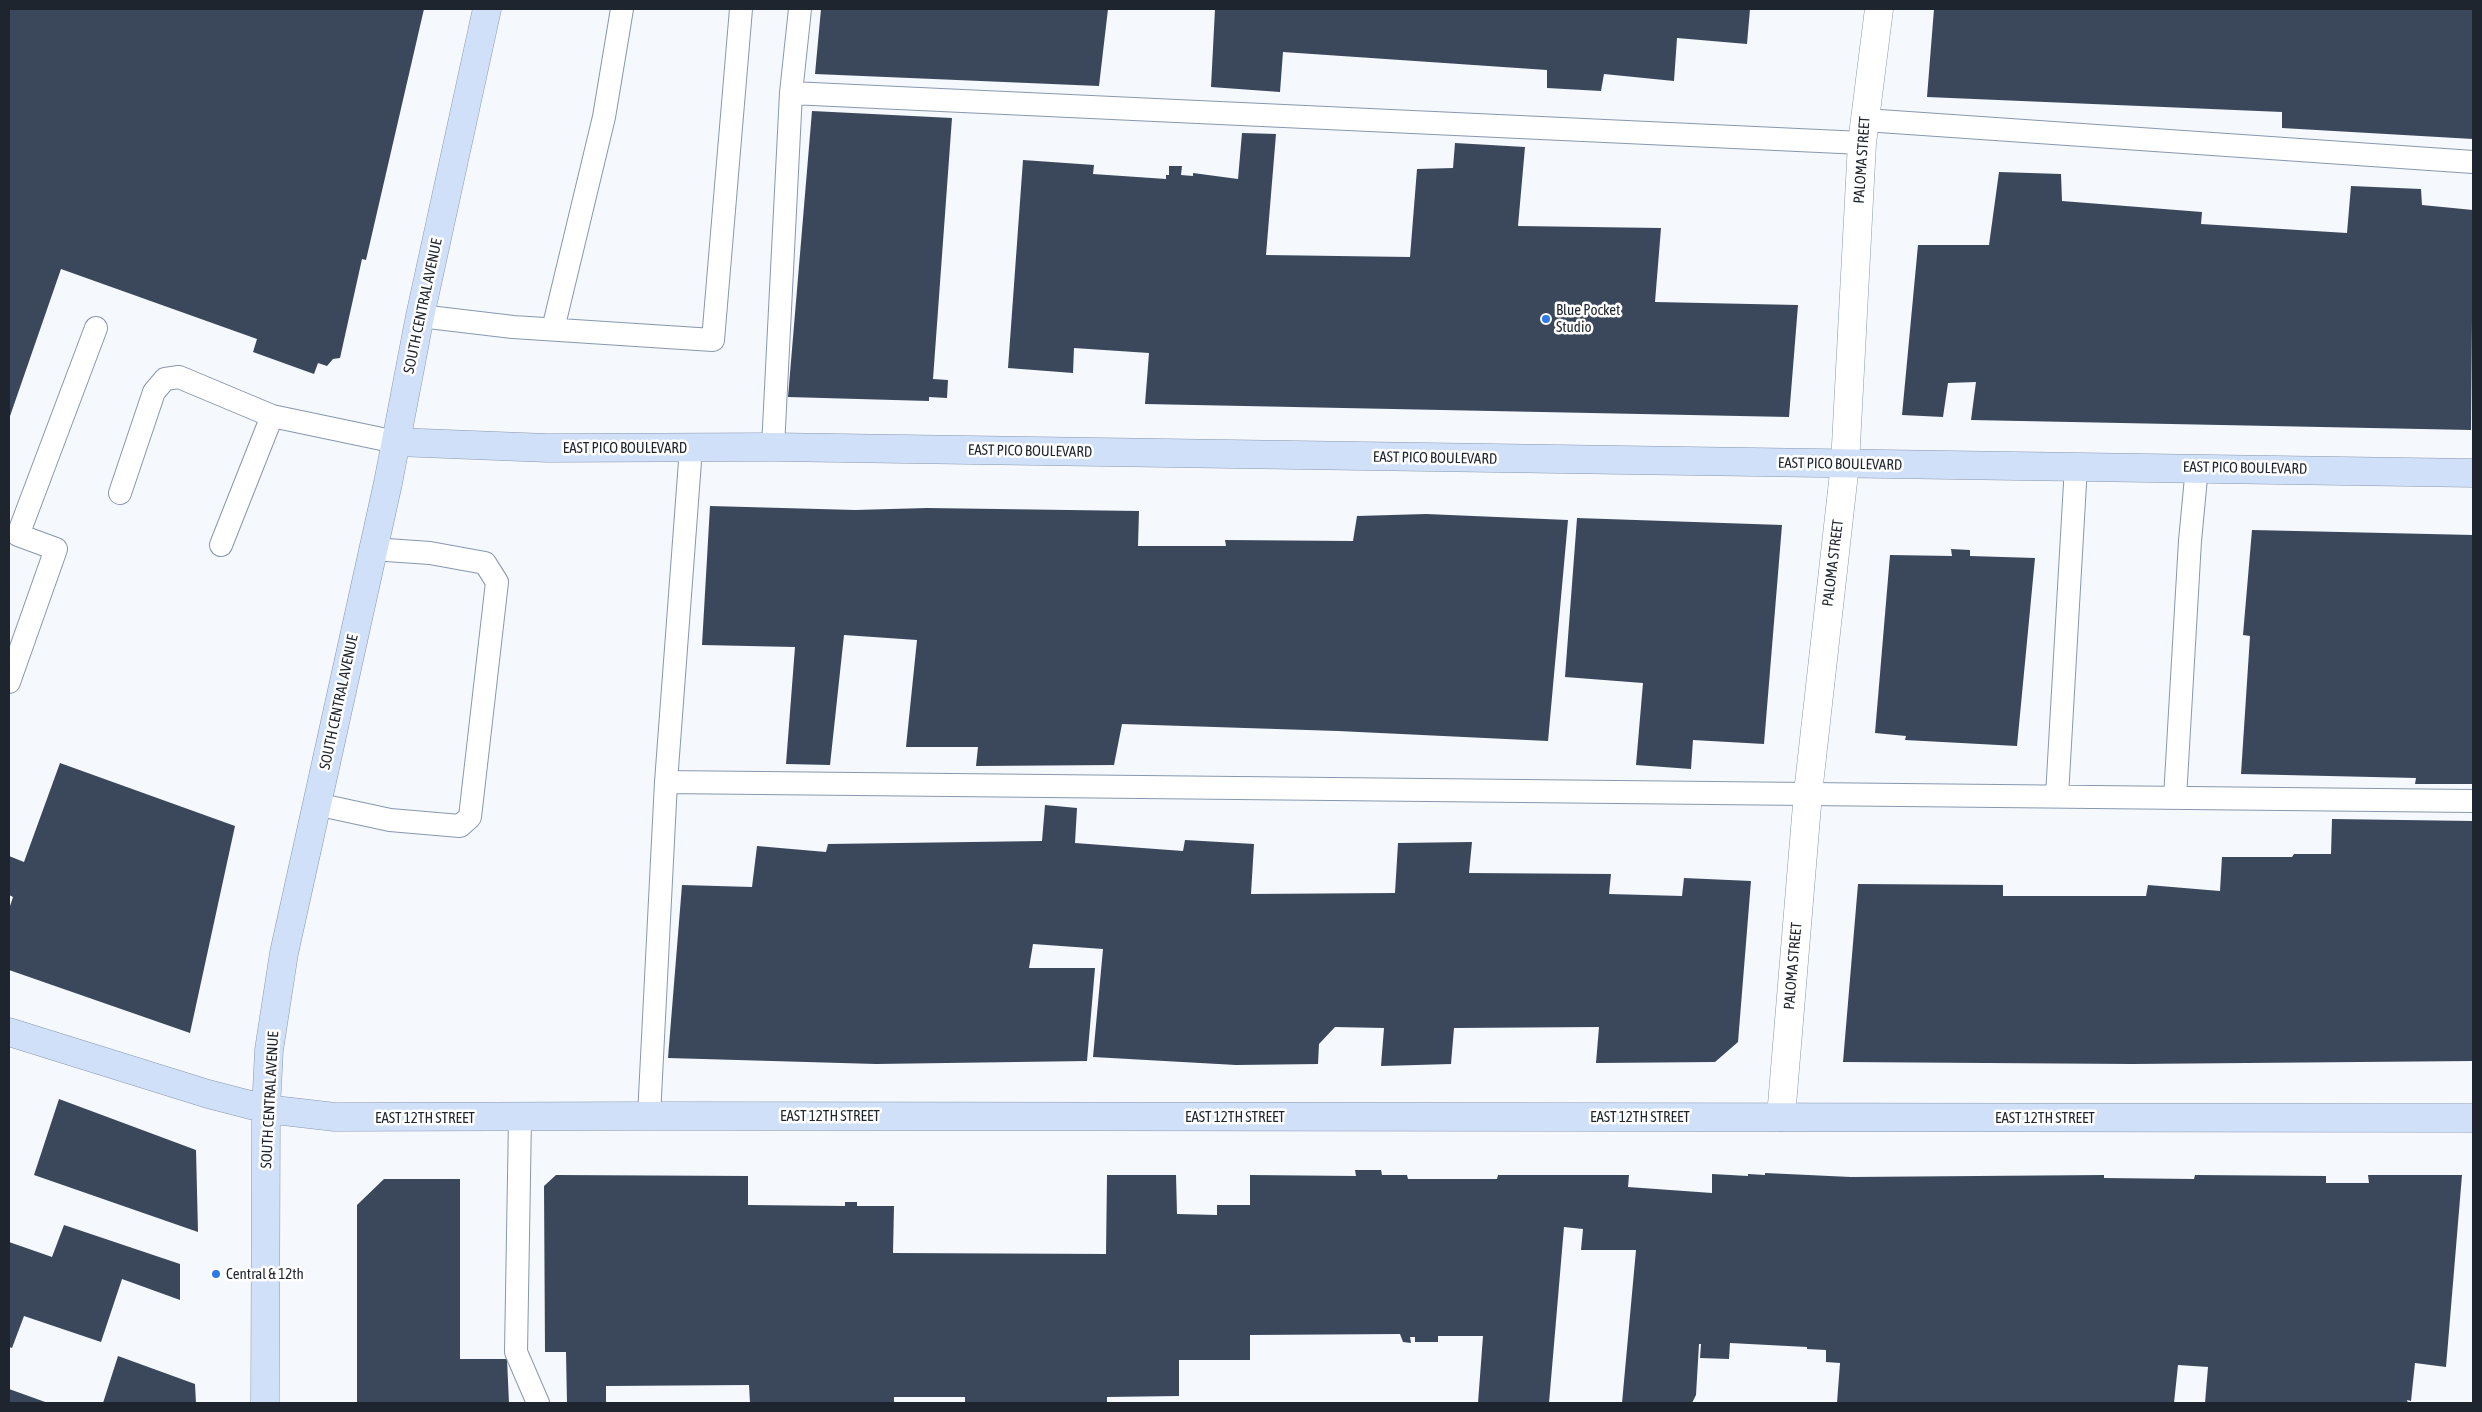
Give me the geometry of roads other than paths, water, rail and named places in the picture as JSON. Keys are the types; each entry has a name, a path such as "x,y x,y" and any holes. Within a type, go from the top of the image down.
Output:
{"street":[{"name":"SOUTH CENTRAL AVENUE","path":"265,1403 266,1109 269,1050 284,953 396,442 420,316 487,9"},
{"name":"PALOMA STREET","path":"1781,1118 1808,793 1845,464 1863,132 1878,9"},
{"name":"EAST PICO BOULEVARD","path":"396,442 548,448 773,447 1845,464 2197,467 2473,473"},
{"name":"EAST 12TH STREET","path":"9,1034 202,1093 266,1109 335,1118 649,1116 2473,1118"}],"lane":[{"path":"553,329 604,117 622,9"},
{"path":"420,316 514,327 713,340 741,9"},
{"path":"773,447 791,93 800,9"},
{"path":"791,93 1863,132 2473,162"},
{"path":"9,682 56,549 18,535 96,328"},
{"path":"120,493 154,392 165,379 179,377 272,416 396,442"},
{"path":"221,545 272,416"},
{"path":"649,1116 666,782 691,448"},
{"path":"2057,796 2076,466"},
{"path":"2175,798 2197,467"},
{"path":"316,804 390,820 452,826 460,826 470,817 497,582 485,563 430,553 372,549"},
{"path":"666,782 2473,801"},
{"path":"520,1118 516,1352 538,1403"}],"place":[{"name":"Blue Pocket Studio","path":"1546,319"},
{"name":"Central & 12th","path":"216,1274"}]}
